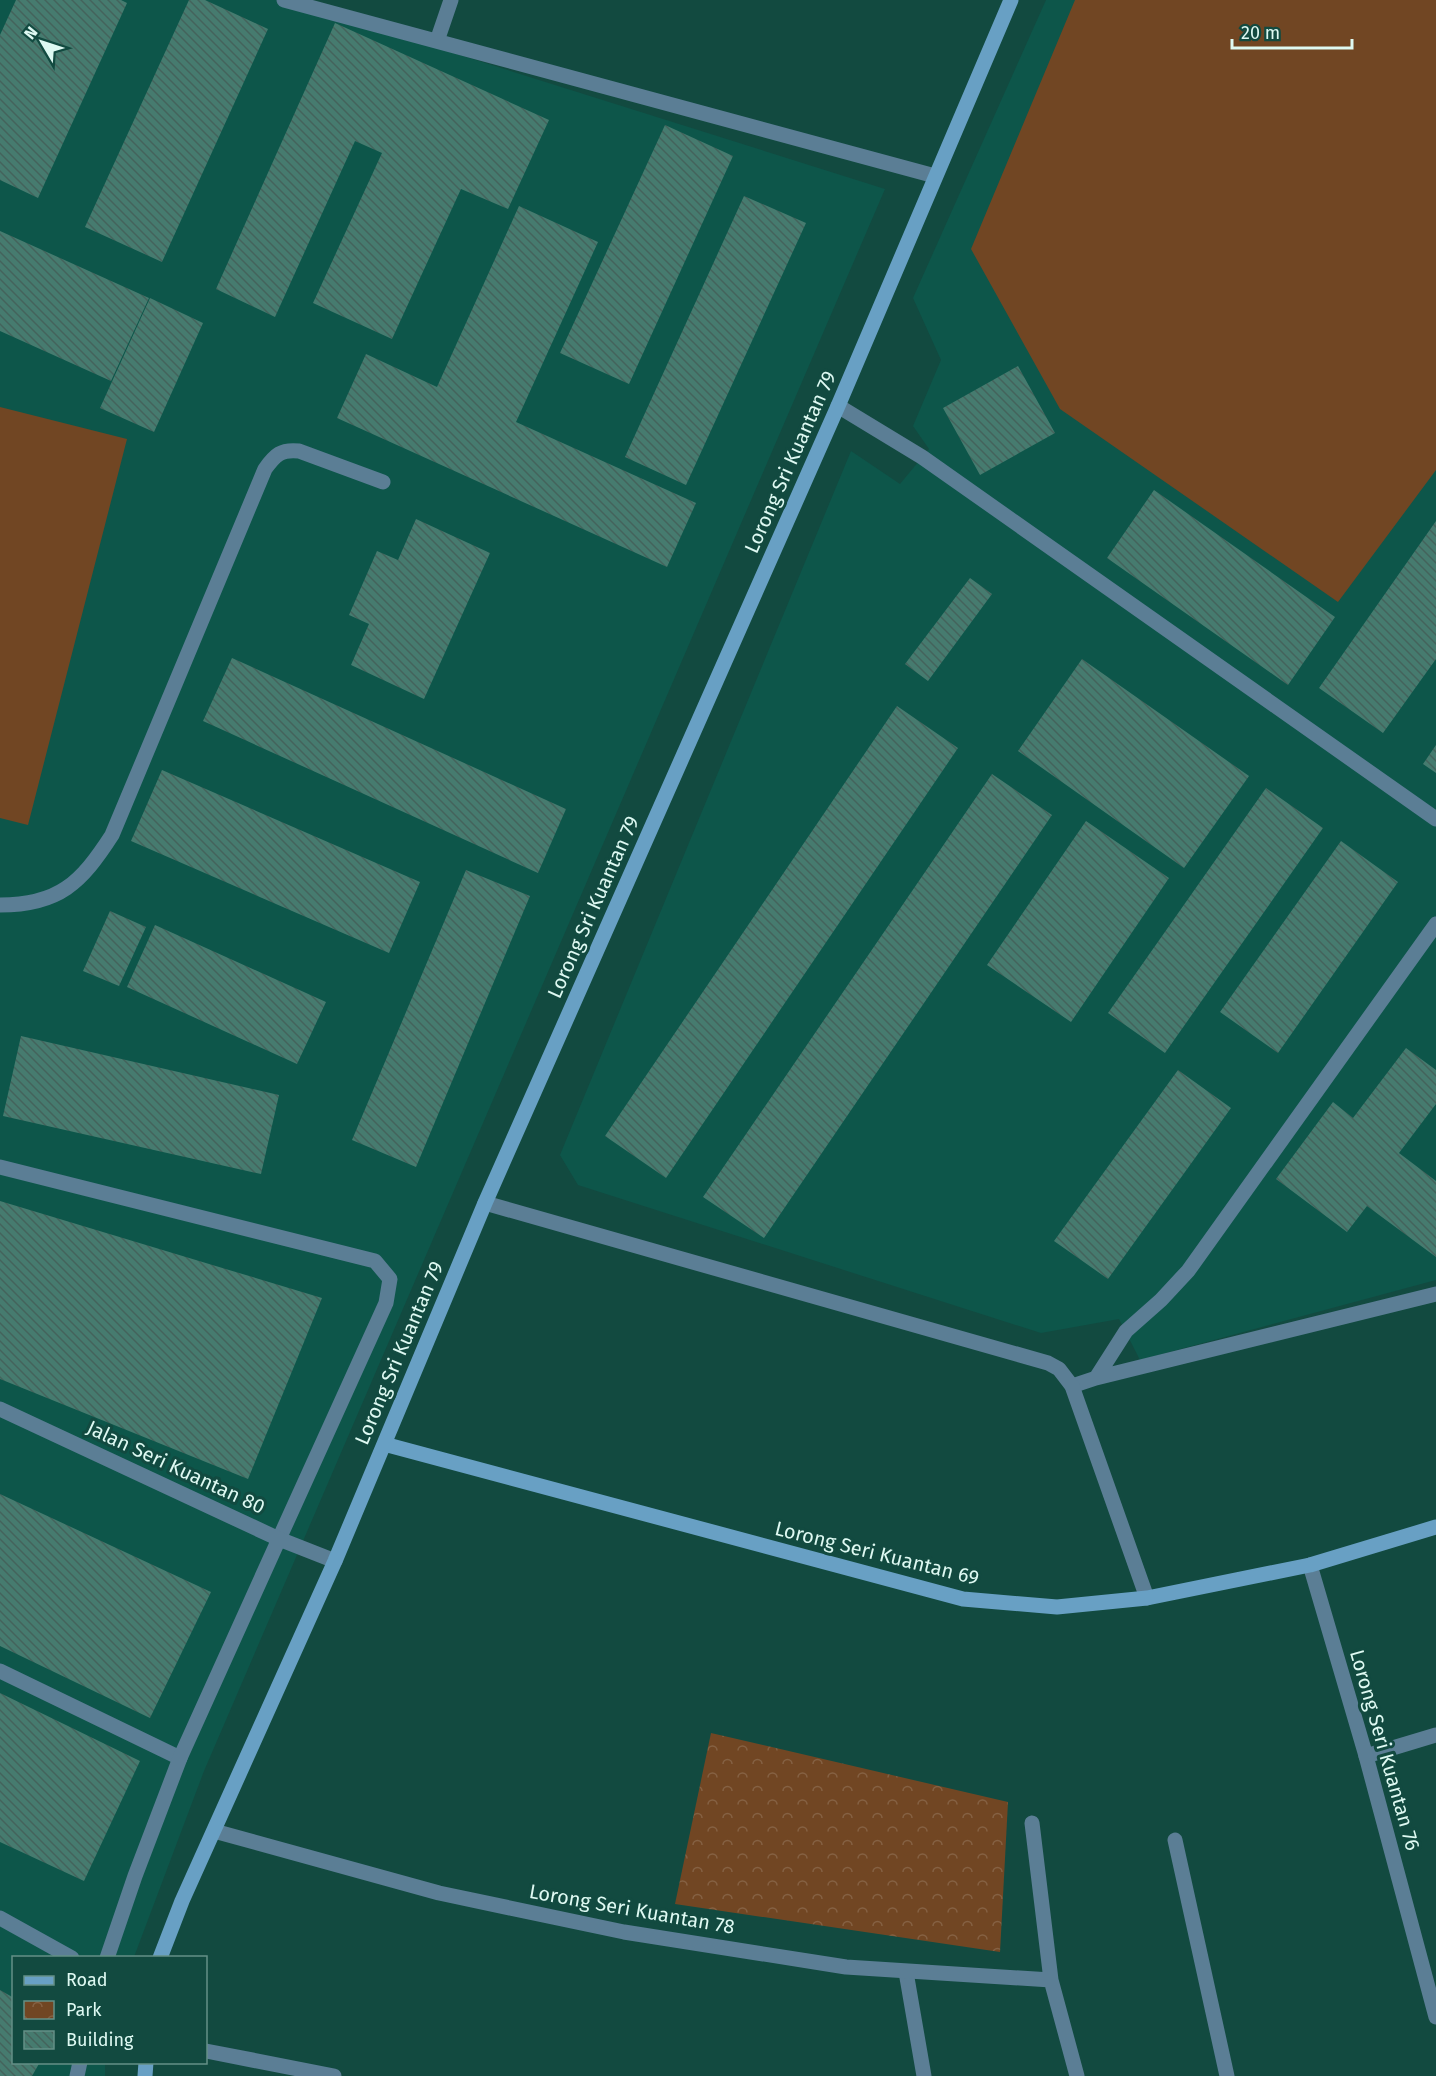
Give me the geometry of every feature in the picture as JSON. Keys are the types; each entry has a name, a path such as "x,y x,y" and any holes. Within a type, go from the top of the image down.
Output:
{"street":[{"path":"284,0 935,176"},
{"path":"437,41 451,0"},
{"name":"Lorong Sri Kuantan 79","path":"161,1956 182,1901 335,1561 485,1203 838,406 1011,0"},
{"path":"838,406 922,457 1436,819"},
{"path":"0,905 22,905 48,899 65,889 94,862 112,835 265,469 274,456 285,450 299,451 383,482"},
{"path":"1096,1378 1126,1331 1161,1300 1188,1271 1436,924"},
{"path":"0,1167 375,1261 390,1279 386,1303 180,1758 108,1956"},
{"path":"485,1203 1048,1363 1059,1369 1072,1386 1147,1598"},
{"path":"1072,1386 1096,1378 1436,1294"},
{"name":"Jalan Seri Kuantan 80","path":"0,1408 279,1539 335,1561"},
{"name":"Lorong Seri Kuantan 69","path":"384,1444 963,1599 1057,1607 1147,1598 1310,1565 1436,1527"},
{"name":"Lorong Seri Kuantan 76","path":"1310,1565 1366,1756 1436,2017"},
{"path":"0,1671 180,1758"},
{"path":"1366,1756 1436,1735"},
{"path":"1032,1823 1051,1980 1077,2076"},
{"name":"Lorong Seri Kuantan 78","path":"214,1831 439,1893 624,1932 846,1967 1051,1980"},
{"path":"1175,1840 1227,2076"},
{"path":"0,1918 68,1956"},
{"path":"906,1972 924,2076"},
{"path":"207,2051 334,2076"}],"shaded area":[{"path":"0,0 281,0 885,189 204,1771 134,1956 12,1956 12,2064 105,2064 105,2076 0,2076"},
{"path":"1046,0 1436,0 1436,1280 1140,1360 1119,1319 1041,1333 578,1185 560,1155 851,451 900,484 929,449 913,426 941,360 913,298"}],"green space":[{"path":"1075,0 1436,0 1436,470 1338,602 1060,409 971,249"},
{"path":"0,407 127,439 28,825 0,818"},
{"path":"711,1733 1008,1802 1000,1952 675,1904"}],"building":[{"path":"16,0 121,0 127,3 38,198 0,180 0,35"},
{"path":"189,0 205,0 268,29 162,262 85,227"},
{"path":"335,23 549,120 508,209 461,189 392,339 313,303 382,153 355,141 275,317 216,289"},
{"path":"665,125 733,156 629,384 560,353"},
{"path":"744,196 806,223 686,485 625,457"},
{"path":"519,206 598,242 516,422 696,503 667,567 337,418 366,354 437,387"},
{"path":"0,231 149,298 111,381 0,331"},
{"path":"150,298 203,323 154,432 100,408"},
{"path":"1018,366 1055,433 980,475 943,408"},
{"path":"1154,490 1335,617 1288,685 1107,558"},
{"path":"416,519 490,553 424,699 351,665 369,624 349,615 377,551 398,560"},
{"path":"1436,521 1436,659 1383,733 1319,688"},
{"path":"970,578 992,594 928,681 905,664"},
{"path":"232,658 566,809 538,873 203,721"},
{"path":"1082,659 1249,776 1184,868 1018,751"},
{"path":"897,706 958,748 666,1178 605,1136"},
{"path":"1436,745 1436,773 1423,764"},
{"path":"162,770 420,882 389,953 131,841"},
{"path":"992,774 1052,815 764,1238 703,1197"},
{"path":"1266,788 1323,828 1165,1053 1108,1013"},
{"path":"1086,821 1169,878 1071,1022 987,965"},
{"path":"1341,841 1398,882 1278,1053 1220,1012"},
{"path":"466,870 530,896 416,1167 352,1140"},
{"path":"110,911 146,927 119,986 83,971"},
{"path":"155,925 326,1002 297,1064 127,987"},
{"path":"21,1036 279,1095 261,1174 3,1116"},
{"path":"1406,1048 1436,1070 1436,1104 1399,1153 1436,1181 1436,1257 1367,1206 1347,1232 1276,1179 1333,1102 1353,1118"},
{"path":"1178,1070 1231,1108 1108,1279 1054,1241"},
{"path":"0,1201 322,1298 248,1479 0,1379"},
{"path":"0,1494 211,1592 150,1718 0,1646"},
{"path":"0,1693 140,1761 84,1881 0,1842"},
{"path":"0,1990 12,1997 12,2064 39,2064 32,2076 0,2076"}]}
